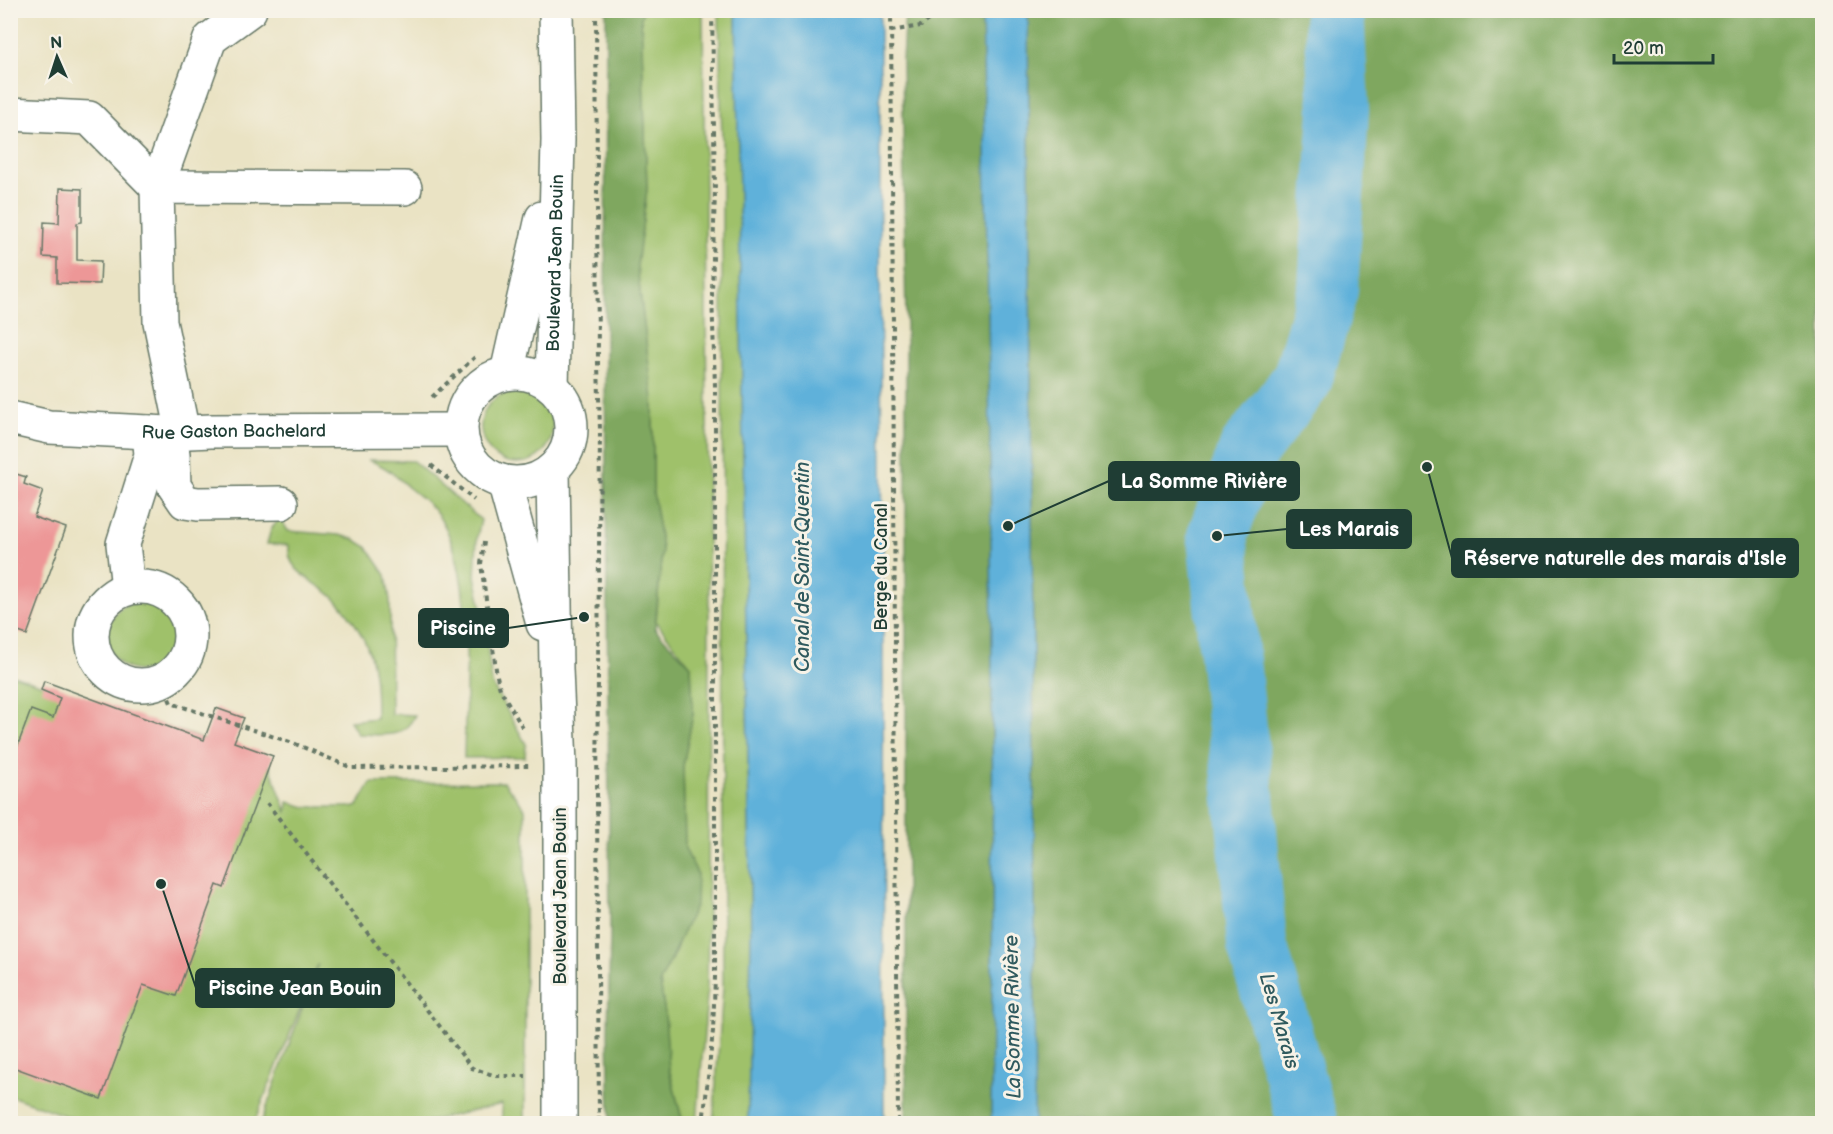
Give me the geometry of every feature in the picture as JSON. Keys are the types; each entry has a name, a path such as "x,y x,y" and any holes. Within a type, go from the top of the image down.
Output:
{"street":[{"path":"250,10 210,39 157,187 160,322 166,433 173,454 174,486 185,502 281,504"},
{"name":"Boulevard Jean Bouin","path":"552,386 558,140 556,10"},
{"path":"10,114 89,118 157,187 405,188"},
{"name":"Boulevard Jean Bouin","path":"507,373 558,140"},
{"path":"507,373 531,375 552,386 564,400 571,418 571,436 565,454 553,469 538,479 522,483 504,482 490,477 478,468 445,430 486,382 507,373"},
{"name":"Rue Gaston Bachelard","path":"10,418 49,427 166,433 445,430"},
{"path":"128,588 123,544 151,455 166,433"},
{"name":"Boulevard Jean Bouin","path":"553,469 556,669 546,761 560,1124"},
{"name":"Boulevard Jean Bouin","path":"504,482 556,669"},
{"path":"144,586 161,591 175,599 185,612 190,628 188,652 175,673 162,682 146,686 129,685 114,678 102,667 94,653 91,637 94,621 101,606 113,595 128,588 144,586"}],"path":[{"path":"596,10 600,430 597,766 599,1124"},
{"path":"703,1124 713,1031 716,965 716,409 712,293 715,167 712,10"},
{"name":"Berge du Canal","path":"891,10 898,1124"},
{"path":"891,31 921,26 943,10"},
{"path":"479,505 437,468 426,462 445,430 429,400 481,354"},
{"path":"484,535 482,564 498,682 530,739"},
{"path":"162,682 171,703 293,743 352,768 532,766 546,761 597,766"},
{"path":"267,803 472,1068 496,1076 533,1076"}],"green space":[{"path":"736,10 751,940 748,1123 713,1124 723,988 722,145 719,11"},
{"path":"606,11 643,11 641,17 647,189 637,266 653,400 653,493 662,549 655,629 691,666 693,714 683,766 685,849 697,873 696,904 660,982 669,1070 683,1123 610,1123 605,365"},
{"path":"643,11 703,11 709,615 708,911 707,995 697,1123 683,1123 668,1064 665,1014 660,982 676,950 697,873 685,849 683,766 693,714 691,666 656,622 662,549 653,493 653,400 637,266 647,189 641,17"},
{"path":"905,11 982,11 991,567 993,845 991,1123 906,1123 906,326 902,60"},
{"path":"1028,11 1822,11 1822,1123 1034,1123 1035,924"},
{"path":"517,391 537,397 547,407 553,427 547,447 537,457 517,463 497,457 487,447 481,427 487,407 497,397"},
{"path":"368,460 413,461 481,520 477,537 475,576 484,620 492,684 526,744 525,757 464,758 466,628 457,560 447,531 433,509 390,471"},
{"path":"280,518 288,531 339,535 354,539 367,547 386,575 390,600 391,714 415,715 404,729 383,735 358,734 350,721 376,718 373,666 367,646 359,630 341,605 297,569 289,554 289,545 267,544 271,529"},
{"path":"142,601 161,607 171,617 177,636 171,655 161,665 142,671 123,665 113,655 107,636 113,617 123,607"},
{"path":"13,675 268,761 287,813 288,802 306,807 357,807 371,783 504,782 525,809 525,1123 502,1123 502,1104 421,1123 261,1123 318,964 254,1123 86,1123 11,1096 10,681"}],"water":[{"name":"Canal de Saint-Quentin","path":"736,11 880,11 884,1123 748,1123 751,940"},
{"path":"982,11 1028,11 1035,924 1034,1124 991,1123 993,845 991,567"}],"building":[{"path":"60,188 82,189 82,222 77,223 77,260 101,261 100,284 57,283 57,258 43,257 44,222 59,223"},
{"path":"10,472 26,477 24,484 43,491 34,517 66,528 27,635 10,629"},
{"path":"44,681 204,740 216,708 244,718 234,742 273,756 224,888 217,885 176,996 143,985 101,1099 10,1066 10,766 31,710 53,718 60,698 41,690"}],"waterway":[{"name":"Les Marais","path":"1308,1124 1257,945 1217,536 1249,449 1302,380 1328,290 1339,110 1334,10"}],"place":[{"name":"Réserve naturelle des marais d'Isle","path":"1427,467"},
{"name":"La Somme Rivière","path":"1008,526"},
{"name":"Les Marais","path":"1217,536"},
{"name":"Piscine","path":"584,617"},
{"name":"Piscine Jean Bouin","path":"161,884"}]}
